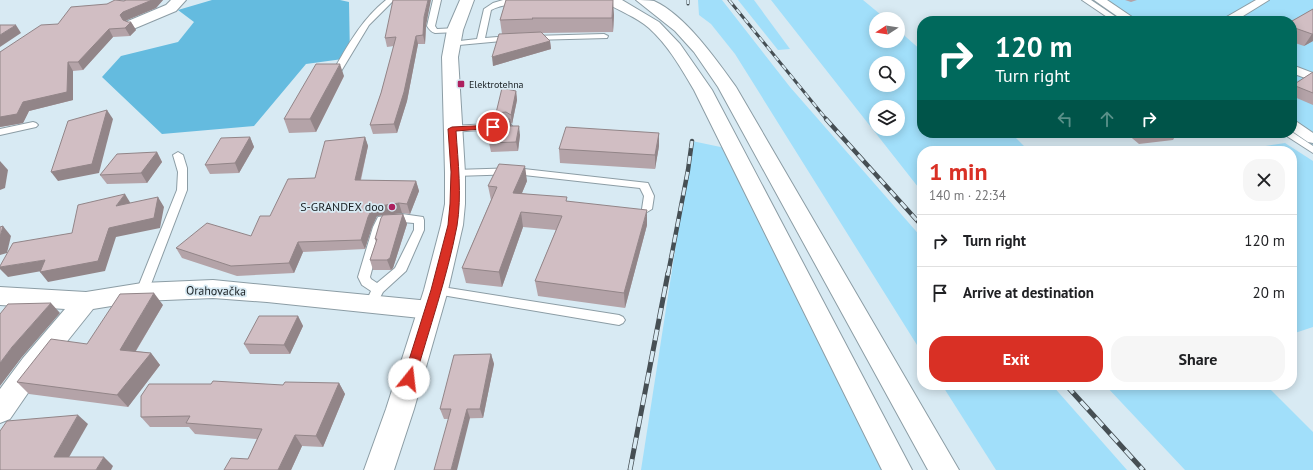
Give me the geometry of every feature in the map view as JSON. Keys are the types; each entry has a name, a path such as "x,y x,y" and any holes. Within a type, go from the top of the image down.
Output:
{"main road":[{"path":"133,24 172,8 179,0"},
{"path":"612,0 653,24 667,37 681,54 703,90 897,470"},
{"path":"643,0 679,25 701,50 727,87 944,470"},
{"path":"379,470 400,409 433,300 452,225 455,204 455,172 452,129 453,37 468,3"},
{"name":"Orahovačka","path":"1,296 86,301 142,292 213,289 268,293 374,296 433,300"},
{"path":"0,411 32,366 86,301"}],"street":[{"path":"1100,0 1124,16"},
{"path":"1236,16 1264,0"},
{"path":"1297,71 1313,77"},
{"path":"1297,128 1313,138"}],"lane":[{"path":"337,71 367,20 375,11 390,0"},
{"path":"437,0 431,26 435,31 453,37 481,40 604,36"},
{"path":"481,40 488,9 495,4 518,0"},
{"path":"1086,0 1110,16"},
{"path":"0,132 33,126"},
{"path":"452,129 507,126"},
{"path":"1295,138 1313,150"},
{"path":"142,292 182,190 184,177 183,166 178,155"},
{"path":"455,172 515,171 644,185 649,196 648,209"},
{"path":"413,218 419,220 418,230 400,271 374,296 364,277 378,227 382,220 413,218"},
{"path":"433,300 619,320"}],"shaded area":[{"path":"212,0 340,0 349,2 350,58 306,64 254,126 162,134 102,77 121,56 178,42 194,22 178,10"},
{"path":"698,0 722,0 790,87 917,232 917,345 735,54 711,24 699,15"},
{"path":"738,0 754,0 790,49 778,50"},
{"path":"771,0 863,0 878,12 869,12 869,48 905,48 905,36 917,47 917,138 1016,138 1024,146 917,146 917,186 878,136 905,136 905,100 869,100 869,125"},
{"path":"1089,0 1313,0 1313,148 1297,137 1297,16 1114,16"},
{"path":"692,141 730,149 883,470 641,470"},
{"path":"1285,143 1290,146 1266,146"},
{"path":"1297,151 1313,161 1313,327 1297,332"},
{"path":"945,390 1056,390 1127,470 996,470"},
{"path":"1110,390 1271,390 1313,432 1313,470 1185,470"}],"building":[{"path":"115,0 152,0 123,12 120,15 123,20 131,22 125,28 109,29 78,62 68,62 67,92 23,102 17,114 0,117 0,52 41,25 58,24 71,7 107,4"},
{"path":"393,0 428,0 424,17 423,35 416,36 404,92 394,124 370,125 381,93 396,37 385,38"},
{"path":"506,0 613,0 612,18 532,18 533,19 500,20"},
{"path":"1313,9 1313,34 1297,29 1297,18"},
{"path":"0,25 16,25 0,35"},
{"path":"541,32 550,41 492,57 499,34"},
{"path":"316,64 340,64 310,119 284,119"},
{"path":"1313,72 1313,93 1297,87 1297,82"},
{"path":"502,88 516,91 511,115 506,112 496,113"},
{"path":"107,110 92,164 51,172 68,121"},
{"path":"510,119 509,126 519,126 516,142 489,143 494,121"},
{"path":"566,127 659,133 655,155 559,149"},
{"path":"250,137 235,163 205,165 221,138"},
{"path":"365,137 355,180 416,181 407,204 399,203 373,207 368,217 361,240 298,242 289,263 231,266 176,248 207,223 251,236 260,216 270,216 288,179 315,178 325,141"},
{"path":"157,152 141,173 100,175 117,154"},
{"path":"499,164 525,166 513,193 567,197 566,201 647,210 624,293 535,281 562,216 521,212 499,272 462,268 497,187 488,186"},
{"path":"125,194 116,206 158,197 154,218 109,228 98,261 40,272 45,260 0,267 13,243 72,233 78,205"},
{"path":"403,214 390,258 387,260 370,260 383,215"},
{"path":"3,226 0,237 0,227"},
{"path":"154,293 120,350 151,353 117,395 17,382 51,339 87,344 120,294"},
{"path":"51,303 12,347 0,363 0,314 8,304"},
{"path":"259,316 298,316 284,345 244,344"},
{"path":"491,354 480,409 467,409 451,470 434,470 451,409 440,409 454,355"},
{"path":"213,381 283,385 285,382 339,383 316,436 295,435 278,470 224,470 231,458 248,459 262,429 186,423 190,416 141,417 141,396 149,384 211,384"},
{"path":"78,415 54,457 104,457 96,470 0,470 0,431 7,421"}],"railway":[{"path":"729,0 827,120"},
{"path":"826,119 917,220"},
{"path":"668,274 688,170 692,141"},
{"path":"630,470 668,273"},
{"path":"1071,390 1143,470"}],"place":[{"name":"Elektrotehna","path":"461,84"},
{"name":"S-GRANDEX doo","path":"392,207"}],"route":[{"path":"409,379 436,290 452,225 455,204 455,172 452,129 493,127"}]}
